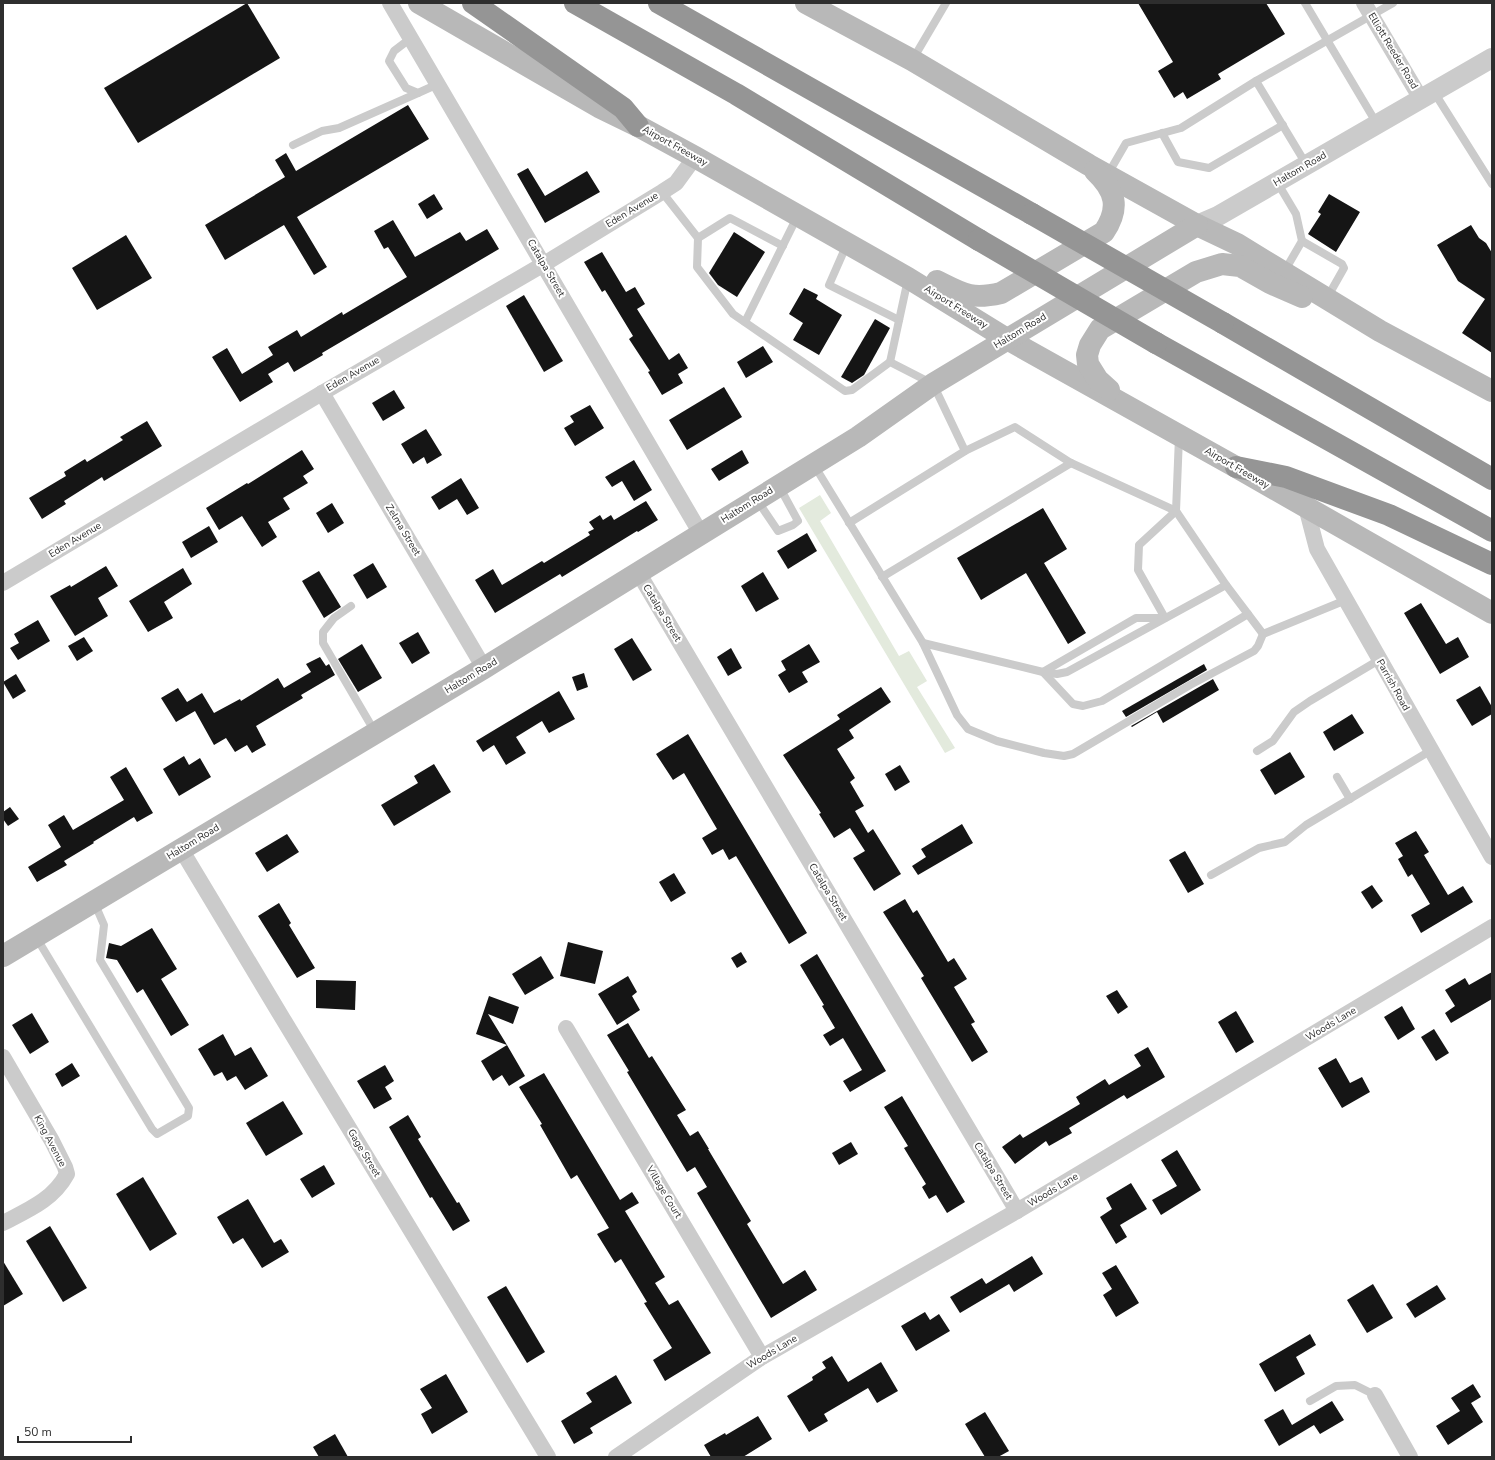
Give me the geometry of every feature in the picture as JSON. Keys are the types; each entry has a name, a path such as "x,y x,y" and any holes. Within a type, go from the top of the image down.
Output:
{"highway":[{"path":"473,3 623,108 638,126"},
{"path":"575,3 736,94 979,240 1156,343 1492,531"},
{"path":"660,3 1223,323 1492,479"},
{"path":"1236,467 1286,477 1389,515 1492,564"}],"main road":[{"name":"Airport Freeway","path":"419,3 599,107 638,126 798,215 908,278 1007,339 1492,613"},
{"path":"806,3 912,60 1098,170 1197,225 1237,244 1380,331 1492,391"},
{"path":"908,278 936,280 960,293 972,296 986,296 1001,293 1104,232 1111,222 1114,212 1114,200 1110,188 1098,170"},
{"name":"Haltom Road","path":"3,956 484,668 858,437 933,384 1197,225"},
{"path":"1126,405 1098,380 1088,364 1087,355 1090,345 1100,329 1196,272 1222,264 1240,266 1270,282 1380,331"}],"street":[{"name":"Catalpa Street","path":"390,3 701,534"},
{"name":"Elliott Reeder Road","path":"1368,9 1427,96"},
{"name":"Haltom Road","path":"1197,225 1218,216 1492,58"},
{"name":"Eden Avenue","path":"3,582 322,393 544,264 662,192 676,183 695,157"},
{"name":"Zelma Street","path":"322,393 484,668"},
{"name":"Parrish Road","path":"1306,507 1317,549 1430,751 1492,857"},
{"name":"Catalpa Street","path":"638,572 1017,1211"},
{"name":"Gage Street","path":"182,849 548,1457"},
{"name":"Woods Lane","path":"616,1457 762,1357 1017,1211 1492,927"},
{"name":"Village Court","path":"566,1028 762,1357"},
{"name":"King Avenue","path":"3,1057 52,1141 67,1174 63,1182 48,1198 3,1223"},
{"path":"1375,1395 1410,1457"}],"lane":[{"path":"912,60 946,3"},
{"path":"1305,3 1377,124"},
{"path":"1098,170 1126,143 1180,128 1328,41 1368,9 1393,3"},
{"path":"411,38 394,51 389,61 406,88 418,93"},
{"path":"1256,82 1307,165"},
{"path":"294,145 322,131 339,128 438,84"},
{"path":"1427,96 1492,184"},
{"path":"1162,133 1178,162 1209,168 1283,125"},
{"path":"1277,182 1296,214 1302,241 1284,272"},
{"path":"662,192 698,238 697,267 733,314 845,392 852,390 890,362 908,278"},
{"path":"745,322 798,215"},
{"path":"698,238 730,218 783,246"},
{"path":"1302,241 1342,264 1344,268 1327,298"},
{"path":"847,243 829,285 899,320"},
{"path":"890,362 933,384 965,451"},
{"path":"849,523 965,451 1015,428 1071,463 1176,511 1226,585 1263,634"},
{"path":"1165,618 1138,570 1139,545 1176,511 1179,435"},
{"path":"882,577 1071,463"},
{"path":"813,464 923,643 957,715 968,729 997,740 1044,753 1064,756 1073,754 1190,685 1254,651 1263,634 1346,600"},
{"path":"756,499 778,531 795,524 798,521 779,486"},
{"path":"923,643 1043,672 1057,674 1067,672 1226,585"},
{"path":"351,606 334,618 323,632 323,644 376,733"},
{"path":"1043,672 1072,704 1083,706 1102,701 1248,614"},
{"path":"1043,672 1136,618 1165,618"},
{"path":"1257,751 1273,741 1294,712 1379,660"},
{"path":"1211,875 1259,848 1285,842 1306,825 1430,751"},
{"path":"1337,777 1350,799"},
{"path":"35,936 157,1134 188,1116 189,1108 100,960 104,925 93,902"},
{"path":"1310,1402 1336,1386 1355,1386 1375,1395"}],"shaded area":[{"path":"820,495 831,513 820,521 899,656 909,651 927,681 917,687 955,748 945,753 799,508"}],"building":[{"path":"247,3 280,58 138,143 104,88"},
{"path":"1138,3 1266,3 1285,34 1218,74 1221,79 1187,99 1183,92 1174,98 1158,71 1173,62"},
{"path":"408,105 429,139 297,217 327,267 314,275 284,225 225,260 205,225 285,177 275,160 286,153 296,171"},
{"path":"528,168 545,196 587,171 600,192 545,223 517,174"},
{"path":"434,194 443,209 427,219 418,204"},
{"path":"1329,194 1360,212 1336,252 1308,234 1321,214 1318,212"},
{"path":"393,220 415,257 460,232 466,241 487,229 499,249 322,353 323,355 294,372 288,362 268,374 273,382 240,402 212,357 227,348 242,374 273,355 268,347 297,330 301,337 342,312 343,315 407,277 388,247 384,249 374,231"},
{"path":"1471,225 1479,238 1486,243 1492,253 1492,353 1462,333 1485,299 1458,281 1437,245"},
{"path":"734,232 765,252 737,297 718,285 709,273"},
{"path":"126,235 152,278 97,310 72,268"},
{"path":"602,252 626,292 635,287 645,304 637,309 669,360 679,353 688,368 678,374 683,383 662,395 648,372 650,371 629,339 633,336 605,290 602,292 584,262"},
{"path":"804,288 818,295 816,299 842,315 819,355 793,340 803,323 789,314"},
{"path":"524,295 563,361 544,372 506,306"},
{"path":"875,319 890,328 864,375 852,383 841,377"},
{"path":"763,346 773,362 746,378 737,362"},
{"path":"724,387 742,417 687,450 669,420"},
{"path":"394,390 405,408 383,421 372,403"},
{"path":"590,405 604,428 575,446 564,428 574,422 570,416"},
{"path":"147,421 162,446 104,481 102,477 64,501 66,504 42,519 29,498 66,476 64,472 85,459 87,462 123,440 120,437"},
{"path":"426,429 442,455 427,464 424,457 413,464 401,444"},
{"path":"302,450 314,469 303,476 308,483 283,498 290,509 268,522 277,537 262,547 242,516 219,530 206,508"},
{"path":"742,450 749,463 719,481 711,469"},
{"path":"634,460 652,490 634,501 622,481 612,487 605,477"},
{"path":"461,478 479,508 467,515 457,499 439,510 431,497"},
{"path":"646,501 658,520 638,532 637,531 562,577 560,574 495,613 475,580 493,569 502,585 542,561 544,563 590,535 588,532 594,529 589,522 600,515 603,520 611,515 614,520"},
{"path":"332,503 344,523 328,533 316,513"},
{"path":"1043,508 1067,549 1044,563 1086,633 1068,644 1026,573 981,600 957,558"},
{"path":"209,526 218,542 191,558 182,542"},
{"path":"807,533 817,551 788,569 777,551"},
{"path":"373,563 387,587 367,599 353,575"},
{"path":"106,566 118,586 98,598 108,616 75,636 50,596 70,585 71,587"},
{"path":"183,568 192,584 164,602 173,618 148,632 129,601"},
{"path":"319,571 341,607 324,618 302,581"},
{"path":"763,572 779,599 756,612 741,586"},
{"path":"1421,603 1446,644 1458,637 1469,657 1440,674 1404,613"},
{"path":"38,620 50,641 18,660 10,648 19,643 14,634"},
{"path":"418,632 430,653 412,664 399,643"},
{"path":"84,637 93,651 77,661 68,646"},
{"path":"632,638 652,670 633,681 614,649"},
{"path":"362,644 382,678 358,692 338,659"},
{"path":"809,644 820,662 802,672 808,682 789,693 778,675 786,670 781,661"},
{"path":"731,648 742,668 728,676 717,657"},
{"path":"320,657 326,666 329,664 335,675 301,695 303,698 256,726 266,745 252,753 247,745 235,752 226,738 214,745 195,711 176,722 161,698 178,688 187,702 202,693 214,713 240,699 241,701 278,678 284,688 311,672 306,664"},
{"path":"1204,664 1207,670 1126,717 1122,711"},
{"path":"584,673 588,687 577,691 572,677"},
{"path":"16,674 26,691 13,699 3,682"},
{"path":"1213,679 1219,690 1163,723 1157,712 1132,727 1131,726"},
{"path":"1480,686 1492,707 1492,714 1472,726 1456,700"},
{"path":"881,687 891,702 849,730 854,738 837,749 855,778 850,782 864,806 855,811 868,833 873,829 901,874 874,891 853,858 865,851 850,828 834,838 819,814 821,813 783,755 840,719 837,715"},
{"path":"559,691 575,719 549,733 542,721 516,737 526,753 506,765 494,745 483,752 476,741"},
{"path":"1352,714 1364,733 1334,751 1323,732"},
{"path":"688,734 807,933 789,944 736,856 729,860 723,849 712,855 702,838 717,829 684,773 673,780 656,754"},
{"path":"1290,752 1305,777 1275,795 1260,770"},
{"path":"184,756 189,765 200,758 211,777 179,796 163,769"},
{"path":"434,764 451,792 394,826 381,805 418,783 414,776"},
{"path":"900,765 910,782 895,791 885,774"},
{"path":"126,767 153,813 137,822 134,817 64,861 67,865 37,882 28,867 61,847 48,825 64,815 73,830 124,800 110,777"},
{"path":"10,807 19,819 8,826 3,819 3,812"},
{"path":"962,824 973,843 918,875 912,866 926,857 921,849"},
{"path":"1416,831 1429,852 1424,855 1448,895 1463,886 1473,902 1421,933 1411,915 1430,904 1412,874 1408,877 1398,859 1403,856 1395,843"},
{"path":"287,834 299,852 267,872 255,853"},
{"path":"1185,851 1204,884 1188,893 1169,860"},
{"path":"674,873 686,893 671,902 659,882"},
{"path":"1372,885 1383,901 1372,909 1361,892"},
{"path":"905,899 913,913 917,910 948,962 954,958 967,979 954,987 975,1022 971,1024 988,1052 972,1062 921,978 924,976 883,912"},
{"path":"279,903 291,923 289,925 315,968 297,978 258,916"},
{"path":"152,928 177,969 161,979 189,1025 171,1036 143,989 137,993 117,960 106,958 109,943 121,946"},
{"path":"568,942 603,951 595,984 560,976"},
{"path":"741,952 747,962 737,968 731,958"},
{"path":"817,954 886,1071 850,1092 843,1081 862,1070 843,1038 830,1046 823,1035 835,1028 822,1006 824,1005 800,965"},
{"path":"541,956 554,978 525,995 512,974"},
{"path":"1492,972 1492,999 1451,1023 1445,1013 1455,1006 1445,990 1465,978 1469,985"},
{"path":"628,976 637,992 632,996 640,1010 617,1025 598,994"},
{"path":"316,980 356,981 355,1010 316,1008"},
{"path":"1117,990 1128,1007 1118,1014 1106,996"},
{"path":"489,996 519,1007 513,1024 488,1014 507,1045 476,1034"},
{"path":"1402,1006 1415,1029 1398,1040 1384,1017"},
{"path":"1236,1011 1254,1042 1236,1053 1218,1022"},
{"path":"32,1013 49,1042 30,1054 12,1025"},
{"path":"628,1023 649,1058 652,1056 686,1110 677,1115 690,1136 698,1131 751,1221 747,1224 783,1284 805,1270 817,1290 771,1318 697,1193 707,1187 695,1167 687,1172 627,1072 629,1071 607,1035"},
{"path":"1434,1029 1449,1053 1436,1061 1421,1037"},
{"path":"223,1034 235,1056 251,1047 268,1076 245,1090 236,1076 227,1081 222,1072 214,1076 198,1049"},
{"path":"507,1045 525,1076 509,1086 502,1075 493,1081 481,1061"},
{"path":"1148,1047 1165,1077 1127,1099 1124,1095 1069,1128 1072,1133 1049,1146 1046,1141 1015,1164 1002,1147 1020,1134 1023,1138 1080,1104 1076,1097 1105,1079 1109,1085 1141,1066 1134,1055"},
{"path":"1336,1058 1350,1083 1362,1077 1370,1092 1342,1108 1318,1068"},
{"path":"72,1063 80,1076 62,1087 55,1074"},
{"path":"385,1065 394,1081 385,1087 392,1099 374,1109 357,1081"},
{"path":"544,1073 620,1200 632,1192 639,1203 625,1211 665,1277 655,1283 669,1305 678,1300 711,1353 665,1381 653,1360 672,1348 644,1303 647,1302 621,1259 615,1263 597,1234 609,1228 577,1175 571,1179 540,1125 542,1124 519,1087"},
{"path":"902,1096 965,1202 947,1213 936,1195 929,1199 922,1187 926,1184 904,1148 908,1146 884,1107"},
{"path":"283,1101 303,1134 266,1156 246,1123"},
{"path":"408,1115 421,1137 418,1139 457,1203 459,1202 470,1221 453,1231 432,1197 430,1198 389,1127"},
{"path":"851,1142 858,1154 839,1165 832,1153"},
{"path":"1177,1150 1201,1190 1161,1215 1152,1200 1177,1186 1161,1160"},
{"path":"324,1165 335,1184 312,1198 300,1179"},
{"path":"143,1177 177,1234 150,1251 116,1194"},
{"path":"1131,1183 1147,1209 1120,1225 1127,1237 1116,1244 1100,1217 1112,1209 1106,1198"},
{"path":"248,1199 274,1243 281,1239 289,1252 262,1268 243,1238 233,1244 217,1217"},
{"path":"50,1226 87,1288 63,1302 26,1241"},
{"path":"1032,1256 1043,1274 1014,1292 1009,1284 960,1313 950,1297 982,1278 986,1284"},
{"path":"3,1261 23,1294 3,1306"},
{"path":"1116,1265 1139,1303 1116,1317 1103,1295 1112,1289 1102,1273"},
{"path":"1373,1284 1393,1318 1367,1333 1347,1300"},
{"path":"1437,1285 1446,1299 1415,1318 1406,1304"},
{"path":"506,1286 545,1352 527,1363 487,1297"},
{"path":"925,1312 930,1320 939,1314 950,1331 916,1351 901,1326"},
{"path":"1310,1334 1316,1345 1296,1357 1305,1374 1275,1392 1259,1364"},
{"path":"832,1356 848,1382 881,1362 898,1391 877,1403 868,1388 824,1414 828,1421 809,1432 787,1396 813,1380 812,1377 826,1368 822,1362"},
{"path":"446,1374 468,1412 432,1434 421,1414 432,1408 420,1389"},
{"path":"616,1375 632,1403 590,1428 593,1433 574,1444 561,1421 592,1402 586,1393"},
{"path":"1473,1384 1481,1397 1471,1403 1483,1422 1448,1445 1436,1426 1460,1411 1451,1398"},
{"path":"1332,1401 1344,1420 1320,1434 1314,1425 1279,1446 1264,1420 1283,1409 1292,1425"},
{"path":"985,1412 1009,1451 998,1457 985,1457 965,1424"},
{"path":"758,1416 772,1439 743,1457 711,1457 704,1445 725,1433 726,1435"},
{"path":"335,1434 348,1457 319,1457 313,1447"}]}
